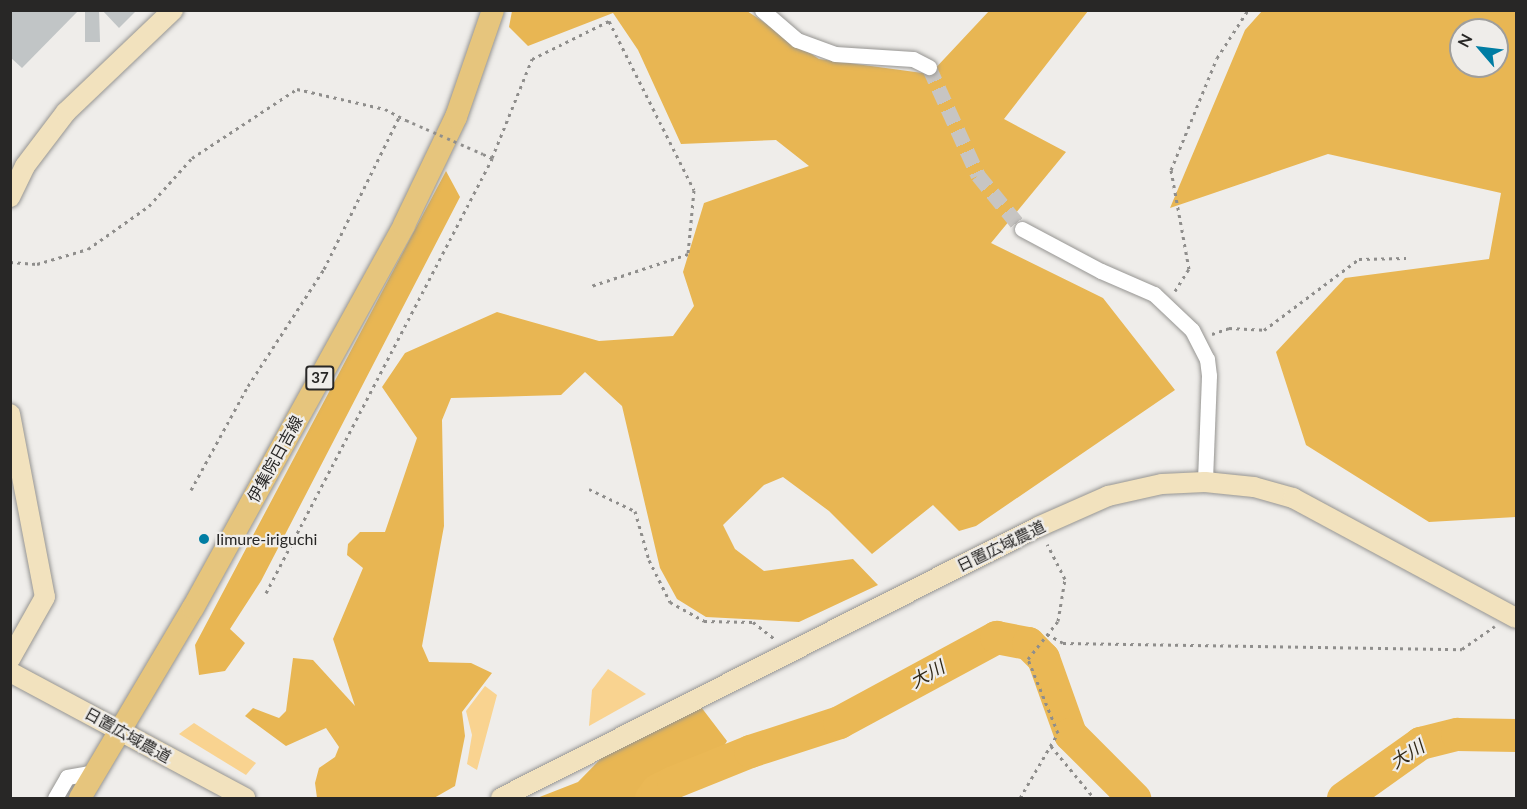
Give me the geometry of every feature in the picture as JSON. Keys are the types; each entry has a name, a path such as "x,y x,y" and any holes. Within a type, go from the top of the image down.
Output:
{"main road":[{"name":"伊集院日吉線","path":"80,798 121,733 404,225 456,117 493,10"}],"street":[{"path":"10,197 25,166 66,112 173,10"},
{"path":"762,10 797,40 835,54 913,59 929,67"},
{"path":"1022,229 1168,302 1198,339 1209,376 1205,482"},
{"path":"10,414 45,597 10,659"},
{"name":"日置広域農道","path":"501,798 1038,527 1108,496 1162,484 1205,482 1254,487 1293,498 1512,616"},
{"name":"日置広域農道","path":"10,672 244,798"},
{"path":"55,798 68,777 96,772"}],"path":[{"path":"1168,302 1190,269 1171,170 1217,58 1248,10"},
{"path":"266,593 492,158 532,58 609,21 694,190 688,254 591,286"},
{"path":"10,262 37,264 88,249 149,206 192,158 297,89 386,109 399,117 492,158"},
{"path":"191,490 248,386 324,269 399,117"},
{"path":"1198,339 1229,328 1264,330 1359,259 1406,258"},
{"path":"589,489 635,511 649,560 670,602 704,621 753,622 790,651"},
{"path":"1020,798 1058,734 1028,658 1058,621 1065,579 1038,527"},
{"path":"1047,634 1063,643 1462,649 1512,616"},
{"path":"1051,746 1094,798"}],"shaded area":[{"path":"512,11 747,11 819,59 930,74 989,11 1088,11 1004,119 1066,152 991,243 1103,298 1175,390 976,526 959,531 933,505 872,554 829,511 783,477 764,485 723,525 735,549 764,571 853,559 878,585 799,622 706,617 677,599 660,568 622,406 585,372 561,395 451,398 442,420 444,526 422,646 429,662 471,663 492,673 462,712 465,736 455,786 434,798 317,798 315,783 319,768 335,757 339,747 326,728 286,746 245,716 253,708 279,718 286,711 293,658 313,660 355,706 333,639 363,568 347,555 348,544 360,532 385,532 417,438 382,387 405,353 497,312 599,341 673,336 694,306 683,272 704,203 809,166 776,140 681,144 638,50 613,13 528,46 509,27"},
{"path":"1262,11 1516,11 1516,517 1429,522 1306,445 1276,352 1345,278 1489,259 1501,193 1328,154 1170,208 1245,30"},
{"path":"446,171 460,197 261,581 230,629 245,643 225,671 199,675 195,645"},
{"path":"608,669 646,694 589,726 592,690"},
{"path":"485,686 497,695 477,770 467,764 472,735 466,711"},
{"path":"698,703 727,741 721,751 643,790 635,798 537,798 578,782 626,733"},
{"path":"194,723 256,763 246,775 179,734"}],"building":[{"path":"10,10 79,10 22,68 10,57"},
{"path":"85,10 99,10 100,42 85,42"},
{"path":"102,10 137,10 119,28"}],"waterway":[{"name":"大川","path":"651,798 657,790 673,782 750,751 839,722 996,637 1028,643 1043,658 1070,734 1134,798"},
{"name":"大川","path":"1343,798 1420,743 1457,734 1516,735"}],"tunnel":[{"path":"929,67 978,175 1022,229"}],"place":[{"name":"Iimure-iriguchi","path":"204,539"}]}
